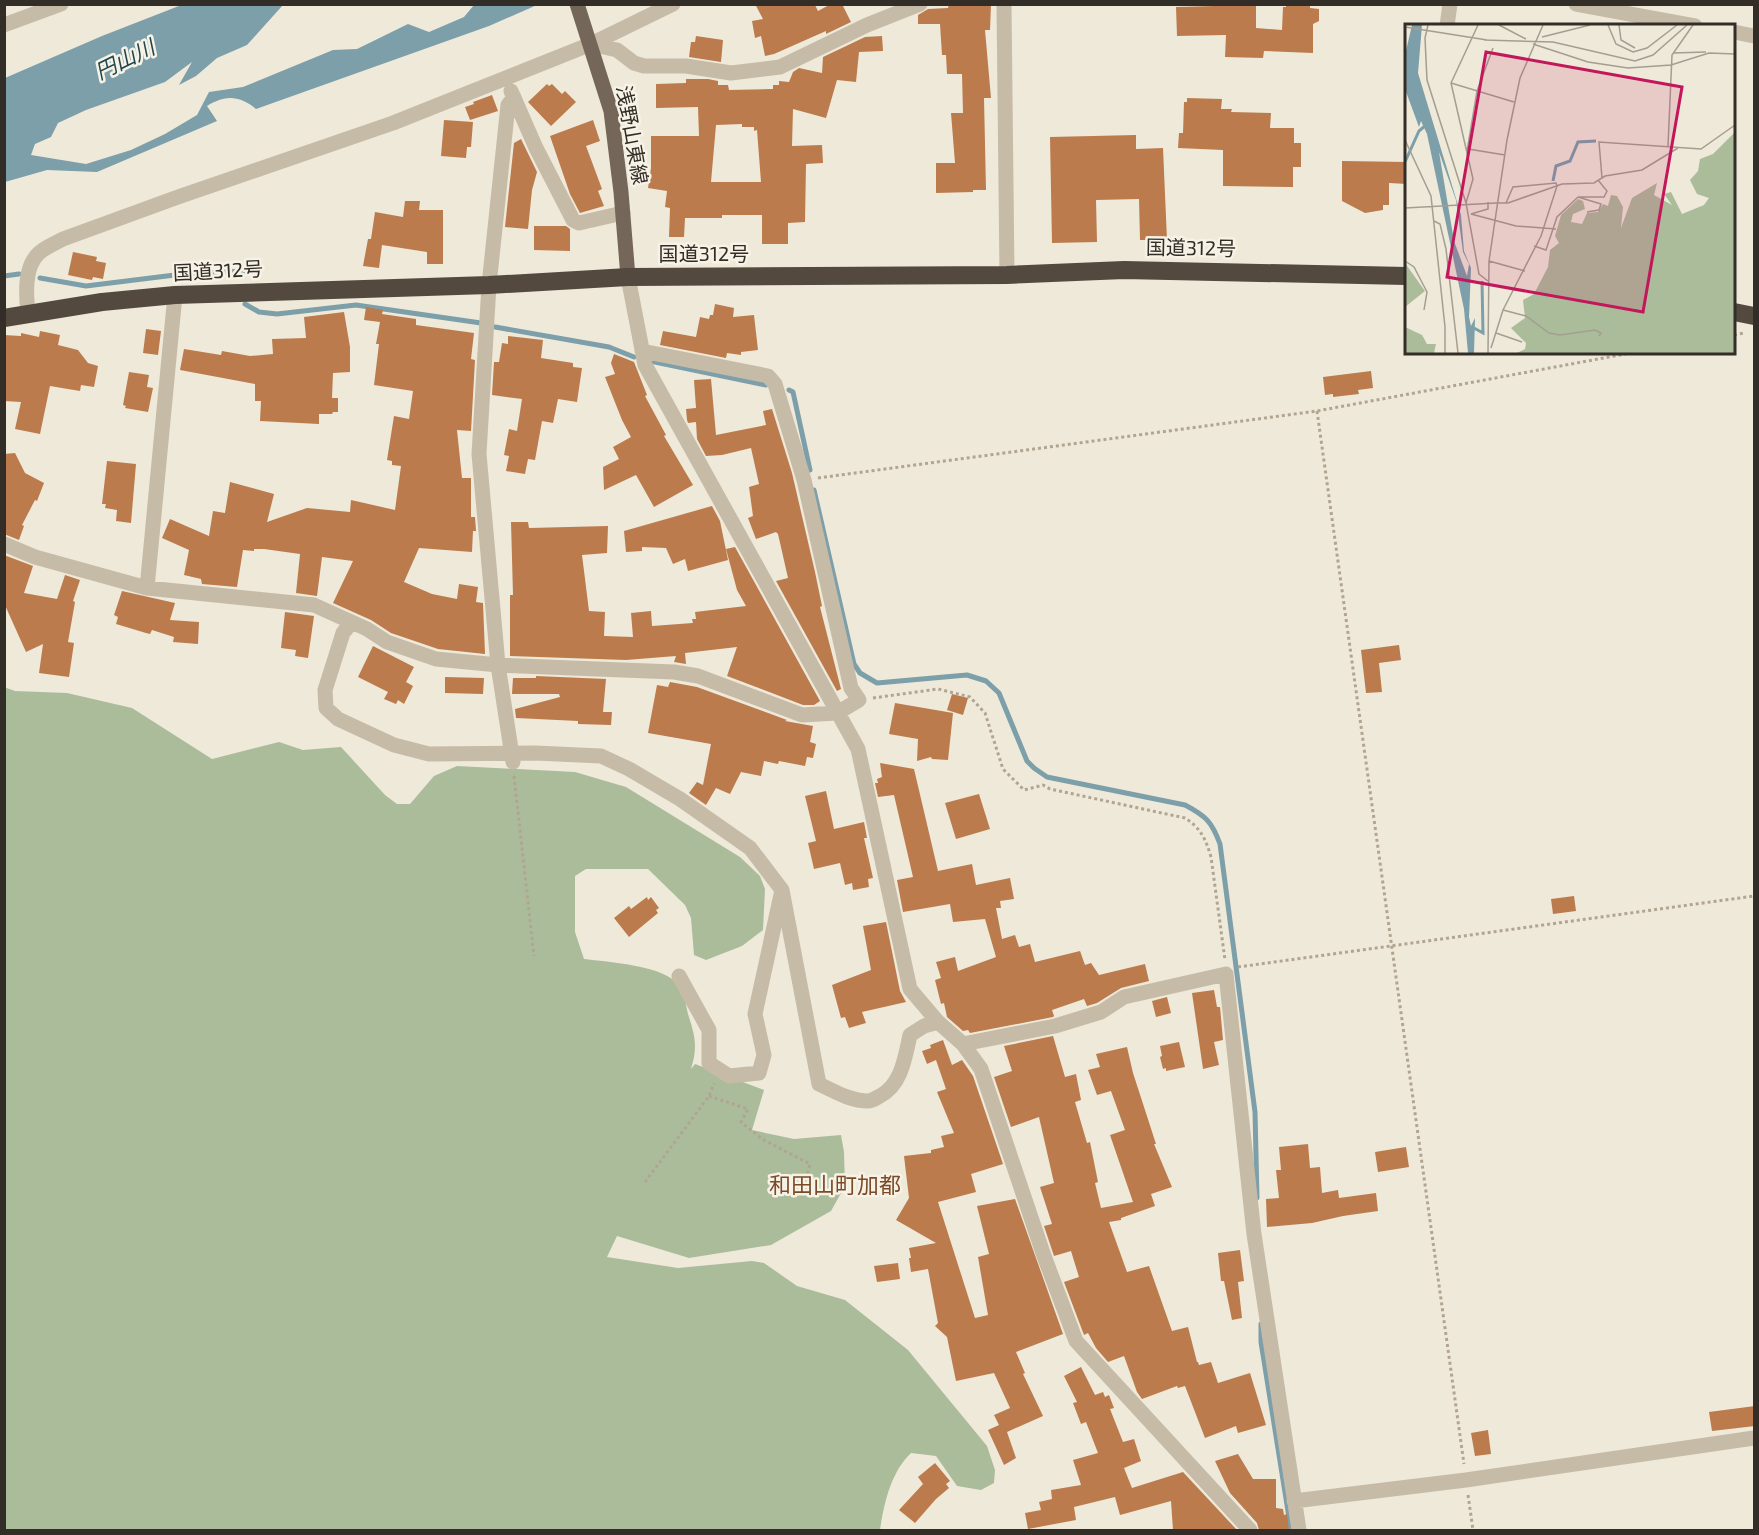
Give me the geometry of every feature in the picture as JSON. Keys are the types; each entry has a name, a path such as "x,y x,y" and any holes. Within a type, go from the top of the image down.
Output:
{"highway":[{"name":"国道312号","path":"4,318 102,302 175,295 489,285 628,277 1007,274 1124,270 1405,276"},
{"path":"1735,312 1755,316"}],"main road":[{"name":"浅野山東線","path":"577,4 611,111 628,277"}],"street":[{"path":"4,25 61,4"},
{"path":"28,313 25,294 31,264 37,255 63,239 178,196 393,123 505,78 588,37 673,4"},
{"path":"588,37 617,50 634,63 644,66 686,66 731,73 780,67 867,25 920,4"},
{"path":"1004,4 1007,274"},
{"path":"1447,24 1450,4"},
{"path":"1576,4 1684,24"},
{"path":"1735,32 1755,36"},
{"path":"505,78 536,148 573,220 579,222 623,213"},
{"path":"512,758 498,664 479,454 489,285 508,105 514,97"},
{"path":"628,277 645,365 858,750 910,989 938,1022 963,1044 981,1069 1044,1256 1076,1341 1251,1530"},
{"path":"147,588 175,295"},
{"path":"4,544 35,557 147,588 314,605 367,629 387,642 436,658 498,664 674,672 698,676 802,715 837,713 859,700 851,688 804,480 775,384 768,376 642,351"},
{"path":"351,623 343,633 325,690 326,708 338,720 394,746 429,754 512,758 535,753 601,756 630,769 750,848 782,890 819,1084 852,1099 870,1102 886,1093 897,1078 903,1066 910,1035 924,1026 938,1022"},
{"path":"679,976 709,1030 709,1063 729,1076 759,1073 764,1055 755,1014 782,890"},
{"path":"963,1044 1055,1026 1101,1012 1124,997 1227,974 1254,1234 1299,1530"},
{"path":"1294,1501 1466,1480 1755,1438"}],"path":[{"path":"804,480 1317,411 1625,354"},
{"path":"1317,411 1473,1530"},
{"path":"859,700 938,689 970,697 985,713 1003,769 1024,790 1043,784 1050,789 1185,818 1194,824 1207,843 1211,857 1227,974"},
{"path":"512,758 534,956"},
{"path":"1241,967 1755,896"},
{"path":"645,1182 709,1096 719,1071"},
{"path":"709,1096 748,1109 741,1122 762,1139 810,1164 801,1196"}],"green space":[{"path":"4,687 15,691 67,693 132,708 212,759 279,742 303,750 341,747 385,795 397,804 410,804 434,776 457,766 575,772 626,787 740,857 760,876 765,889 763,930 742,946 706,960 694,955 691,918 685,905 648,869 586,869 575,876 575,932 584,959 650,969 673,980 680,987 695,1041 691,1069 695,1064 764,1090 752,1130 794,1139 841,1135 845,1186 831,1211 771,1245 689,1258 617,1236 607,1257 678,1268 752,1261 764,1263 797,1286 845,1300 908,1350 987,1446 995,1470 994,1483 981,1490 957,1486 936,1456 911,1453 893,1479 886,1499 880,1530 5,1530"}],"water":[{"name":"円山川","path":"184,4 283,5 247,45 217,58 196,76 179,85 192,62 165,82 86,110 58,123 51,137 35,144 31,155 86,164 131,150 165,134 197,115 209,92 243,87 333,50 357,49 408,24 429,32 464,17 474,5 537,5 489,26 256,109 238,99 220,100 207,106 217,121 97,172 47,170 5,182 5,78"}],"building":[{"path":"755,4 815,5 818,11 831,4 842,4 851,22 826,34 826,31 765,56 761,36 755,38 752,21 763,19"},
{"path":"949,4 991,4 990,30 985,30 991,98 984,98 986,190 936,193 936,163 955,163 951,113 963,113 962,74 947,74 946,55 942,55 940,24 918,24 918,15 928,9 948,8"},
{"path":"1215,4 1256,4 1256,28 1282,30 1283,7 1286,7 1286,4 1310,4 1310,8 1319,9 1319,21 1313,24 1313,53 1264,51 1263,58 1225,57 1226,35 1177,36 1176,7 1215,6"},
{"path":"696,36 723,40 721,62 689,57 691,42 695,42"},
{"path":"882,36 883,51 859,52 856,82 837,80 826,118 793,109 792,146 822,145 823,163 806,164 805,222 788,223 788,244 762,244 762,215 685,218 684,237 669,237 670,208 665,207 667,191 648,188 651,168 651,136 699,136 698,107 656,108 656,84 686,83 686,79 708,79 718,81 718,85 728,85 729,90 773,89 773,85 779,85 779,81 789,82 793,72 799,68 822,73 823,57 865,37","holes":["742,124 742,127 754,127 754,131 757,130 761,182 711,182 716,125"]},
{"path":"547,84 549,86 552,84 562,94 565,91 576,102 551,126 528,102"},
{"path":"492,95 498,111 470,120 465,107"},
{"path":"1187,98 1222,99 1221,109 1232,109 1231,112 1271,113 1270,128 1294,128 1294,143 1301,143 1301,167 1293,167 1293,187 1223,186 1223,150 1178,148 1179,133 1183,133 1184,102 1187,102"},
{"path":"444,120 473,122 471,147 467,147 466,158 441,156"},
{"path":"593,120 600,141 586,146 602,189 598,191 604,206 580,213 570,194 550,136"},
{"path":"1136,135 1136,149 1163,148 1167,240 1140,240 1139,199 1096,200 1097,242 1052,243 1050,137"},
{"path":"521,139 537,172 532,190 528,229 505,227 514,143"},
{"path":"1342,161 1405,162 1405,184 1389,183 1389,205 1383,205 1383,210 1365,213 1342,201"},
{"path":"405,201 420,201 419,210 443,210 443,264 427,264 427,252 382,245 379,268 363,266 368,239 371,239 375,212 403,217"},
{"path":"534,226 566,226 570,229 570,251 534,250"},
{"path":"73,252 97,257 96,261 106,263 103,279 93,277 92,280 68,275"},
{"path":"715,304 734,308 733,317 754,315 758,350 741,352 741,355 727,353 726,358 660,345 663,331 696,337 700,317 709,319 710,315 713,315"},
{"path":"366,307 383,310 382,314 416,319 416,325 474,333 471,359 475,360 471,431 457,430 462,478 471,478 471,517 475,517 476,531 473,531 472,552 419,548 404,582 432,594 457,599 459,584 478,587 476,602 483,603 485,654 438,649 391,633 371,620 333,603 353,561 322,557 317,596 296,593 300,554 264,549 243,550 237,587 202,584 201,579 184,575 189,550 162,538 170,519 209,536 213,511 225,513 230,482 274,494 267,522 307,508 350,512 351,500 395,510 401,466 392,465 392,461 387,460 394,416 409,419 413,391 374,385 379,344 376,344 380,322 364,320"},
{"path":"344,312 350,347 350,372 333,373 332,398 338,398 338,412 319,414 319,424 260,421 261,401 255,401 255,384 180,370 184,349 221,355 222,351 250,356 273,354 272,339 306,338 304,317"},
{"path":"146,329 161,331 158,355 143,353"},
{"path":"40,331 60,335 58,345 78,350 88,363 98,366 94,387 81,385 80,391 50,386 40,434 15,429 21,402 4,401 4,335 21,336 21,333 39,337"},
{"path":"508,336 543,340 541,358 573,363 573,367 582,368 577,402 558,399 553,423 542,421 535,460 528,459 525,474 506,471 509,456 504,455 509,429 517,431 522,399 492,395 494,362 499,362 502,343 508,344"},
{"path":"614,354 634,362 647,395 645,396 666,435 664,436 693,485 654,507 636,475 604,490 603,467 619,459 613,447 631,437 605,377 615,374 611,363"},
{"path":"1371,371 1373,388 1358,390 1359,394 1333,397 1333,394 1325,395 1323,377"},
{"path":"129,372 149,375 147,387 153,388 148,412 125,408 126,406 123,405"},
{"path":"711,379 716,435 766,425 763,411 772,409 792,473 815,572 822,606 820,607 841,689 837,691 776,581 788,578 778,534 776,532 756,539 748,518 753,516 749,487 759,484 751,448 722,455 706,456 697,439 696,422 688,423 686,409 696,408 694,380"},
{"path":"15,453 25,473 44,483 37,501 35,500 22,525 24,526 19,540 4,534 4,454"},
{"path":"107,461 136,464 131,523 116,521 117,510 105,508 106,504 102,504"},
{"path":"712,506 720,521 728,560 688,571 685,559 673,564 666,548 642,547 642,551 626,552 624,531"},
{"path":"511,522 528,522 529,528 608,526 607,553 582,555 589,611 605,612 604,636 633,637 631,613 651,611 652,626 693,623 692,619 696,619 695,612 746,606 737,590 726,549 735,547 820,701 814,705 803,705 727,676 737,647 685,653 686,664 674,662 676,656 626,660 510,656 510,595 513,595"},
{"path":"4,555 33,566 24,593 57,599 65,575 80,580 73,601 75,602 68,642 74,643 69,677 39,673 43,644 26,652 4,603"},
{"path":"122,591 175,603 170,620 199,622 198,644 173,642 174,637 152,630 150,634 116,624 118,617 114,615"},
{"path":"285,612 314,616 308,658 295,656 296,650 281,648"},
{"path":"1399,645 1401,660 1379,663 1382,692 1366,693 1361,650"},
{"path":"373,646 414,667 406,682 413,686 404,704 398,700 396,704 384,699 388,692 358,677"},
{"path":"536,676 606,679 603,712 612,712 611,725 516,718 515,709 560,697 559,694 512,694 513,678 536,678"},
{"path":"445,677 484,678 483,694 445,693"},
{"path":"670,682 697,687 787,720 785,721 813,726 810,742 816,744 813,758 807,757 805,766 779,761 778,764 764,761 761,776 741,772 730,794 716,788 706,805 689,793 697,782 703,785 711,744 648,733 657,685 668,687"},
{"path":"952,694 968,698 963,715 947,710"},
{"path":"895,703 953,713 948,760 931,757 917,761 918,739 889,734"},
{"path":"880,763 914,769 938,871 972,864 976,885 1010,878 1014,899 1000,901 1001,908 996,908 1002,939 1015,935 1019,947 1030,944 1035,962 1080,951 1085,965 1091,963 1099,975 1145,964 1149,981 1121,988 1097,1003 1087,1006 1084,999 1052,1010 1053,1017 970,1033 968,1030 963,1031 947,1017 944,1003 941,1004 935,980 941,978 936,962 955,957 958,971 996,957 985,919 953,922 950,904 903,912 897,880 913,877 894,795 878,797 875,783 878,783 877,779 882,777"},
{"path":"826,791 834,829 864,822 867,838 864,838 873,878 868,879 869,887 853,890 852,883 845,885 840,863 814,869 808,843 816,841 805,796"},
{"path":"979,794 990,829 956,839 945,803"},
{"path":"1574,896 1576,911 1553,914 1551,899"},
{"path":"647,897 648,900 651,897 659,908 656,910 658,913 629,937 614,918 629,906 631,909"},
{"path":"886,922 900,991 906,1002 862,1012 866,1023 849,1028 845,1017 841,1018 832,985 871,970 863,926"},
{"path":"1214,990 1217,1007 1220,1007 1223,1040 1214,1042 1219,1065 1203,1069 1192,993"},
{"path":"1167,997 1171,1013 1156,1017 1152,1001"},
{"path":"1053,1036 1065,1077 1076,1074 1081,1100 1075,1102 1087,1143 1090,1142 1098,1182 1095,1183 1101,1208 1133,1202 1110,1135 1125,1130 1111,1091 1097,1095 1088,1070 1100,1067 1096,1054 1127,1047 1156,1144 1154,1144 1172,1187 1151,1194 1155,1206 1121,1218 1121,1220 1109,1222 1127,1272 1149,1266 1172,1331 1188,1327 1197,1362 1199,1365 1211,1362 1218,1383 1250,1373 1266,1425 1238,1433 1236,1426 1205,1438 1185,1386 1178,1388 1177,1386 1142,1399 1137,1392 1124,1356 1108,1362 1096,1348 1088,1333 1084,1335 1064,1282 1079,1277 1071,1251 1054,1256 1044,1226 1052,1224 1040,1187 1054,1183 1039,1117 1011,1127 994,1077 1012,1071 1004,1046"},
{"path":"943,1040 952,1065 962,1060 973,1076 1003,1164 971,1174 976,1192 938,1202 975,1318 988,1315 978,1257 989,1254 977,1206 1015,1199 1063,1334 1016,1352 1025,1373 1023,1374 1043,1416 1007,1432 1016,1458 1004,1465 988,1430 999,1425 994,1415 1010,1408 994,1373 956,1381 947,1337 935,1326 938,1323 928,1269 911,1272 909,1248 936,1243 896,1220 909,1198 904,1156 931,1153 931,1150 944,1147 941,1136 954,1133 937,1092 946,1089 936,1060 927,1064 922,1051"},
{"path":"1179,1042 1185,1067 1166,1071 1166,1068 1163,1069 1160,1057 1162,1056 1160,1046"},
{"path":"1308,1144 1310,1168 1320,1167 1322,1193 1338,1190 1339,1198 1376,1193 1378,1211 1312,1223 1267,1227 1266,1199 1279,1198 1276,1170 1281,1170 1279,1147"},
{"path":"1406,1147 1409,1167 1378,1172 1375,1152"},
{"path":"1240,1250 1244,1281 1238,1282 1242,1318 1232,1320 1224,1281 1221,1281 1218,1253"},
{"path":"898,1263 900,1279 877,1282 874,1266"},
{"path":"1081,1367 1095,1395 1103,1392 1105,1397 1109,1395 1114,1408 1110,1409 1123,1442 1134,1439 1141,1461 1124,1468 1132,1488 1183,1472 1237,1530 1173,1530 1171,1501 1120,1515 1115,1497 1074,1507 1076,1520 1028,1529 1025,1513 1041,1510 1039,1502 1052,1499 1051,1490 1081,1485 1073,1460 1098,1453 1086,1422 1081,1424 1073,1403 1077,1402 1064,1376"},
{"path":"1755,1406 1755,1426 1712,1431 1709,1412"},
{"path":"1488,1430 1491,1454 1475,1456 1471,1433"},
{"path":"1238,1454 1253,1479 1276,1479 1276,1508 1283,1509 1284,1515 1287,1514 1289,1530 1259,1530 1257,1523 1230,1493 1215,1461"},
{"path":"935,1463 950,1481 946,1484 949,1488 915,1523 899,1510 923,1484 918,1477"}],"waterway":[{"path":"40,278 86,286 183,274 245,271"},
{"path":"4,276 19,274"},
{"path":"245,304 259,312 277,314 356,305 481,323"},
{"path":"495,327 609,347 634,357"},
{"path":"650,361 766,385"},
{"path":"789,390 793,392 810,470"},
{"path":"814,490 854,664 860,673 877,683 967,675 986,681 999,693 1027,761 1047,777 1185,805 1203,816 1211,825 1220,844 1255,1112 1257,1198"},
{"path":"1261,1324 1261,1342 1291,1530"}],"district":[{"name":"和田山町加都","path":"835,1185"}]}
